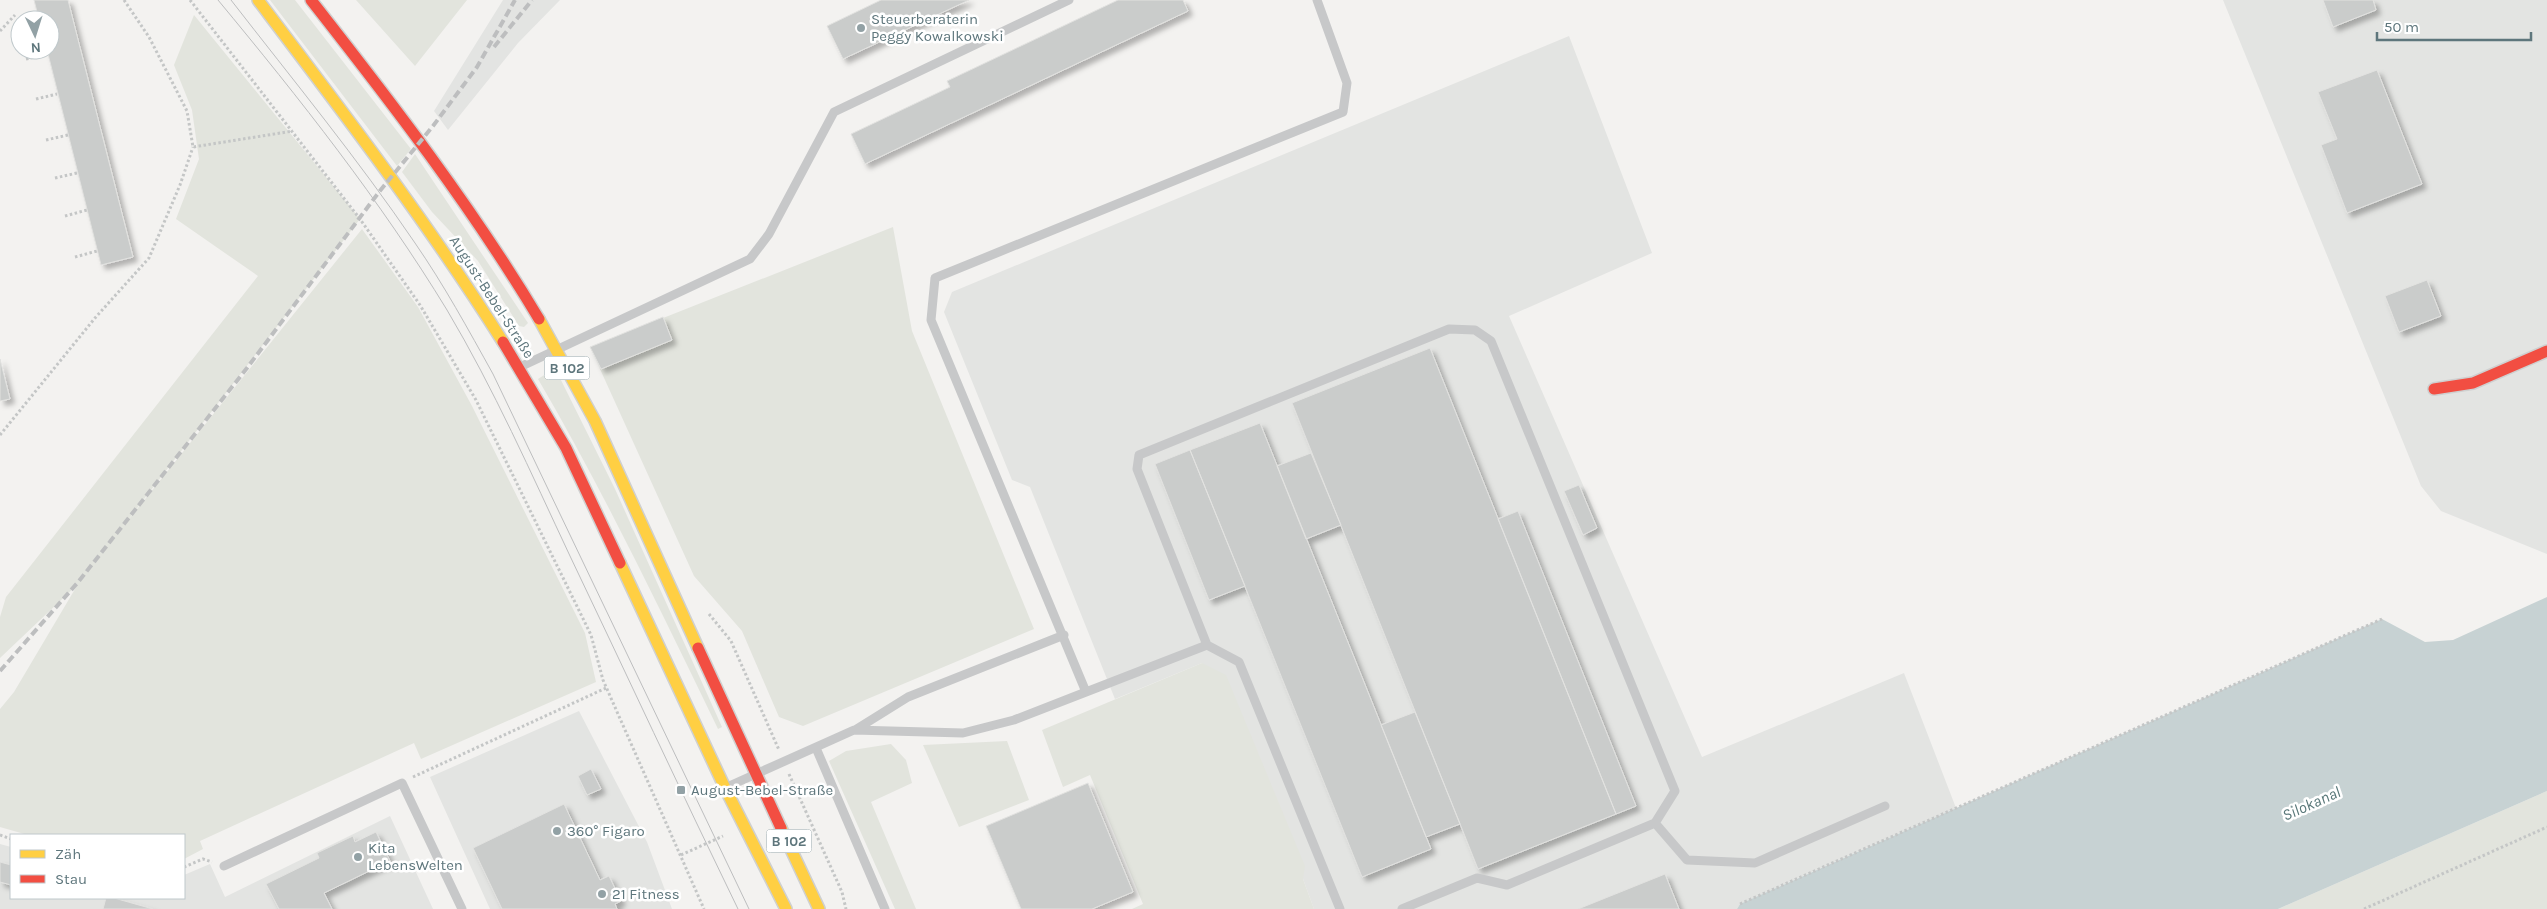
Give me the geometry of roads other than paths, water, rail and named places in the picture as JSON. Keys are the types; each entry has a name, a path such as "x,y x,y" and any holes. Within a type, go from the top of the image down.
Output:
{"main road":[{"name":"August-Bebel-Straße","path":"258,0 393,177 456,267 520,368 566,448 725,788 786,909"},
{"name":"August-Bebel-Straße","path":"311,0 459,193 510,270 557,349 602,434 697,647 758,774 819,909"},
{"path":"2434,389 2473,383 2547,351"}],"lane":[{"path":"520,368 750,259 769,234 834,112 1069,0"},
{"path":"1086,692 1064,635 931,320 935,278 1343,112 1347,83 1318,0"},
{"path":"1340,909 1238,662 1207,645 1137,469 1139,455 1449,329 1474,330 1491,341 1675,791 1655,823 1508,885 1477,878 1402,909"},
{"path":"725,788 854,730 908,697 1064,635"},
{"path":"854,730 963,733 1014,720 1207,645"},
{"path":"816,748 885,909"},
{"path":"224,866 402,783 462,909"},
{"path":"1655,823 1687,860 1756,863 1885,806"}],"water":[{"name":"Silokanal","path":"2547,597 2547,791 2278,909 1737,909 1740,904 2382,619 2425,642 2453,640"}],"tram line":[{"path":"218,0 309,113 367,190 447,310 481,370 512,432 738,909"},
{"path":"231,0 371,181 415,243 465,324 493,374 749,909"}],"railway":[{"path":"0,671 79,581 247,368 379,192 433,126 477,67 515,0"},
{"path":"494,47 532,0"}],"place":[{"name":"Steuerberaterin Peggy Kowalkowski","path":"861,28"},
{"name":"August-Bebel-Straße","path":"681,790"},
{"name":"360° Figaro","path":"557,831"},
{"name":"Kita LebensWelten","path":"358,857"},
{"name":"21 Fitness","path":"602,894"}]}
